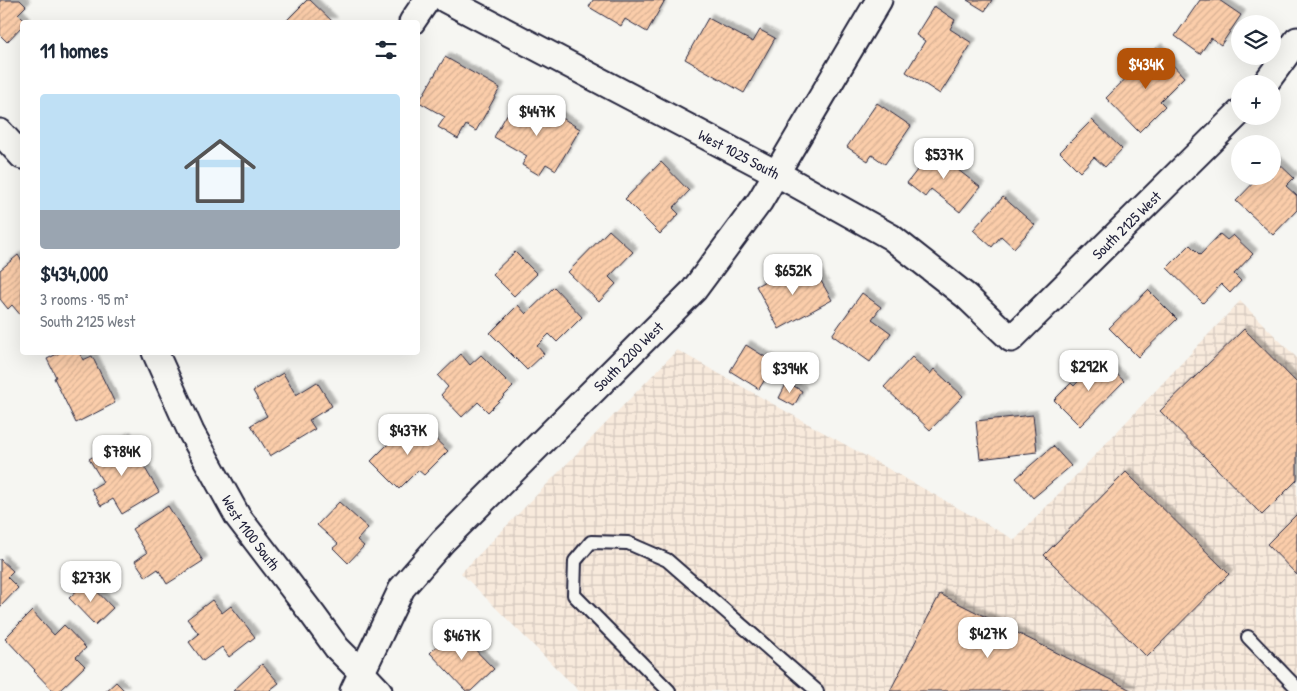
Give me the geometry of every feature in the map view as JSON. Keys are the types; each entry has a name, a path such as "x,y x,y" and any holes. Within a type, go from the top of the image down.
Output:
{"street":[{"path":"413,20 427,0"},
{"name":"West 1025 South","path":"446,0 776,173 891,237 966,296 1011,339"},
{"name":"South 2200 West","path":"357,682 402,588 443,541 694,290 760,200 879,0"},
{"path":"1272,75 1297,40"},
{"name":"South 2125 West","path":"1011,339 1231,121"},
{"path":"0,132 20,154"},
{"name":"West 1100 South","path":"156,355 192,432 238,517 313,615 357,682 379,691"}],"lane":[{"path":"669,691 574,595 576,561 591,542 628,543 667,560 817,691"},
{"path":"1248,638 1297,688"}],"shaded area":[{"path":"1240,301 1297,358 1297,691 579,691 461,573 677,350 1015,540"}],"building":[{"path":"0,0 20,0 26,6 18,14 24,20 20,20 20,28 7,42 0,35"},
{"path":"307,0 310,0 331,20 287,20"},
{"path":"593,0 665,0 647,32 625,19 621,26 589,7"},
{"path":"967,0 992,0 985,11"},
{"path":"1200,0 1219,0 1241,15 1231,15 1231,30 1221,45 1211,38 1200,54 1175,36"},
{"path":"934,6 955,20 950,29 972,43 940,94 906,72 925,41 916,35"},
{"path":"708,18 753,42 760,30 775,38 744,93 685,59"},
{"path":"1157,48 1184,77 1160,101 1165,106 1139,132 1106,98"},
{"path":"445,57 500,88 476,131 466,125 458,139 438,127 445,117 420,103"},
{"path":"514,102 545,121 551,111 580,129 556,170 546,164 539,175 522,165 527,156 494,137"},
{"path":"877,103 911,126 885,164 872,155 868,161 847,147"},
{"path":"1092,120 1122,149 1105,167 1094,157 1080,172 1060,152"},
{"path":"947,150 958,159 953,166 980,187 960,212 931,189 925,197 907,183 932,151 941,158"},
{"path":"661,162 689,191 673,208 679,214 660,234 625,199"},
{"path":"1281,166 1294,178 1286,186 1297,196 1297,210 1273,235 1236,201 1251,185 1281,185"},
{"path":"1003,197 1035,225 1014,248 1001,236 992,247 973,230"},
{"path":"609,230 633,252 609,277 616,284 599,302 568,272"},
{"path":"1220,234 1227,240 1233,235 1253,254 1234,274 1241,281 1230,293 1221,284 1203,303 1167,268 1190,245 1200,255"},
{"path":"515,252 537,274 514,296 492,274"},
{"path":"18,255 20,258 20,315 12,305 8,309 0,299 0,270"},
{"path":"796,265 804,281 817,274 832,300 779,329 756,286"},
{"path":"554,287 582,317 557,342 549,334 537,346 544,354 527,370 490,333 518,305 526,314"},
{"path":"1148,290 1177,319 1138,357 1109,328"},
{"path":"862,293 881,307 872,319 891,333 870,362 832,335"},
{"path":"1244,329 1297,383 1297,480 1262,515 1160,411"},
{"path":"746,345 775,363 759,389 730,371"},
{"path":"461,354 470,365 481,355 513,387 488,412 478,402 462,417 441,395 448,387 438,376"},
{"path":"55,355 80,355 83,360 92,356 115,403 76,423 47,359"},
{"path":"912,357 930,374 934,369 963,396 930,430 884,387"},
{"path":"1100,359 1124,381 1080,426 1054,400 1071,383 1074,386"},
{"path":"283,373 296,395 317,382 332,406 309,420 315,429 270,456 251,425 267,416 253,391"},
{"path":"787,382 802,391 794,406 779,398"},
{"path":"1033,415 1037,452 980,459 976,421"},
{"path":"407,425 423,441 430,434 448,451 424,475 418,470 399,489 371,461"},
{"path":"126,436 159,492 122,514 113,499 101,506 91,489 103,482 89,459"},
{"path":"1053,446 1071,466 1033,498 1016,478"},
{"path":"1126,472 1229,574 1147,657 1044,555"},
{"path":"339,502 368,528 357,540 364,546 348,563 333,548 338,544 317,525"},
{"path":"168,506 203,561 167,584 158,569 146,577 135,561 147,553 132,529"},
{"path":"1297,514 1297,575 1267,544"},
{"path":"0,559 13,571 7,577 18,588 0,607"},
{"path":"87,581 113,608 95,625 69,598"},
{"path":"940,594 1133,691 890,691"},
{"path":"212,600 222,613 231,606 255,637 229,657 222,647 203,661 189,642 199,634 187,619"},
{"path":"32,611 54,635 64,625 86,648 76,657 85,666 59,691 53,691 5,638"},
{"path":"455,629 494,669 471,691 466,691 430,653"},
{"path":"262,664 279,683 271,691 233,691"},
{"path":"116,682 125,691 106,691"}]}
